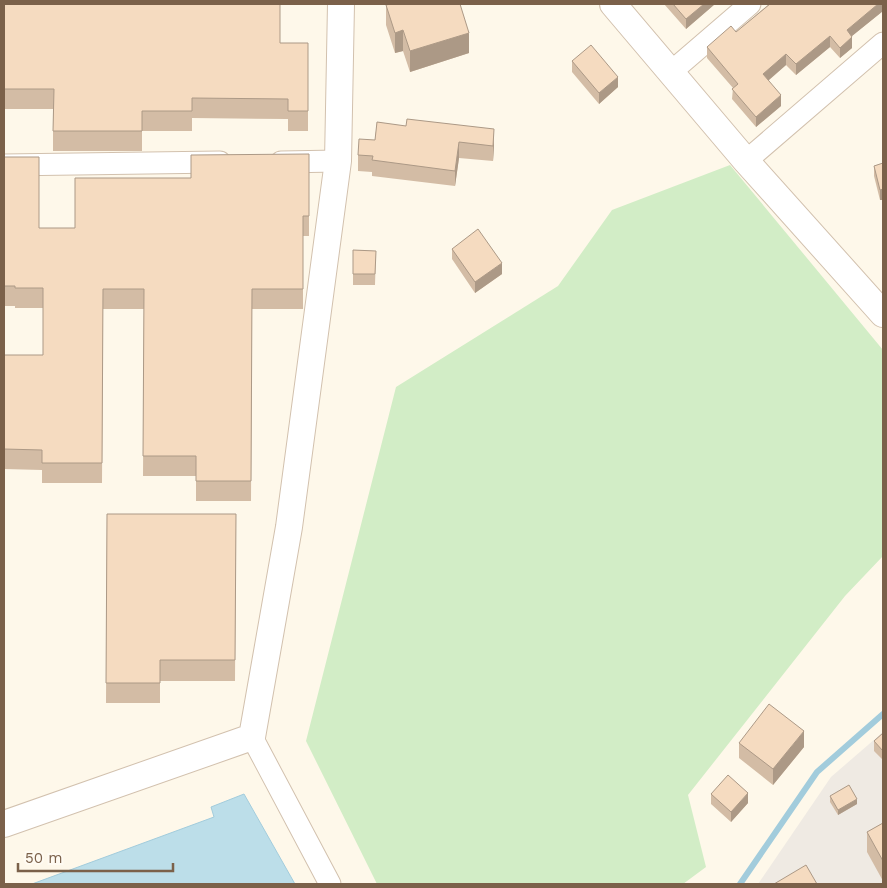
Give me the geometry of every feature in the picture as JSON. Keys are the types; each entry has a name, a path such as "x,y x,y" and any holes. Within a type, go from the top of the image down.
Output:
{"street":[{"path":"330,884 252,737 289,528 338,161 341,4"},
{"path":"613,4 746,161 883,314"},
{"path":"671,72 750,4"},
{"path":"746,161 875,59 883,44"},
{"path":"4,165 338,161"},
{"path":"4,824 252,737"}],"shaded area":[{"path":"883,732 883,884 758,884 831,777"}],"green space":[{"path":"730,165 883,350 883,556 845,596 688,795 706,867 683,884 377,884 306,741 396,387 558,286 612,210"}],"water":[{"path":"244,794 295,884 32,884 214,817 211,807"}],"building":[{"path":"4,4 280,4 280,43 308,43 308,111 288,111 288,99 192,98 192,111 142,111 142,131 53,131 54,89 4,89"},
{"path":"460,4 469,33 410,51 403,30 395,33 386,5"},
{"path":"673,4 704,4 686,19"},
{"path":"770,4 878,4 847,30 852,37 840,48 830,36 796,64 786,54 763,74 781,95 756,117 732,89 738,84 707,47 731,26 736,32"},
{"path":"591,45 618,77 599,93 572,61"},
{"path":"407,119 494,129 493,146 459,142 455,171 372,160 373,156 358,155 359,139 375,140 377,122 406,126"},
{"path":"309,154 309,216 303,216 303,289 252,289 251,481 196,481 196,456 143,456 144,289 103,289 102,463 42,463 42,450 4,449 4,355 43,355 43,288 4,286 4,157 39,157 39,228 75,228 75,178 191,178 191,155"},
{"path":"883,163 883,189 880,190 874,166"},
{"path":"478,229 502,263 475,282 452,249"},
{"path":"353,250 376,251 375,274 353,274"},
{"path":"107,514 236,514 235,660 160,660 160,683 106,683"},
{"path":"769,704 804,731 773,769 739,743"},
{"path":"883,733 883,751 874,741"},
{"path":"728,775 748,793 731,812 711,794"},
{"path":"849,785 857,799 838,810 830,796"},
{"path":"883,823 883,861 867,832"},
{"path":"806,865 817,884 774,884"}],"waterway":[{"path":"740,884 817,772 883,714"}]}
